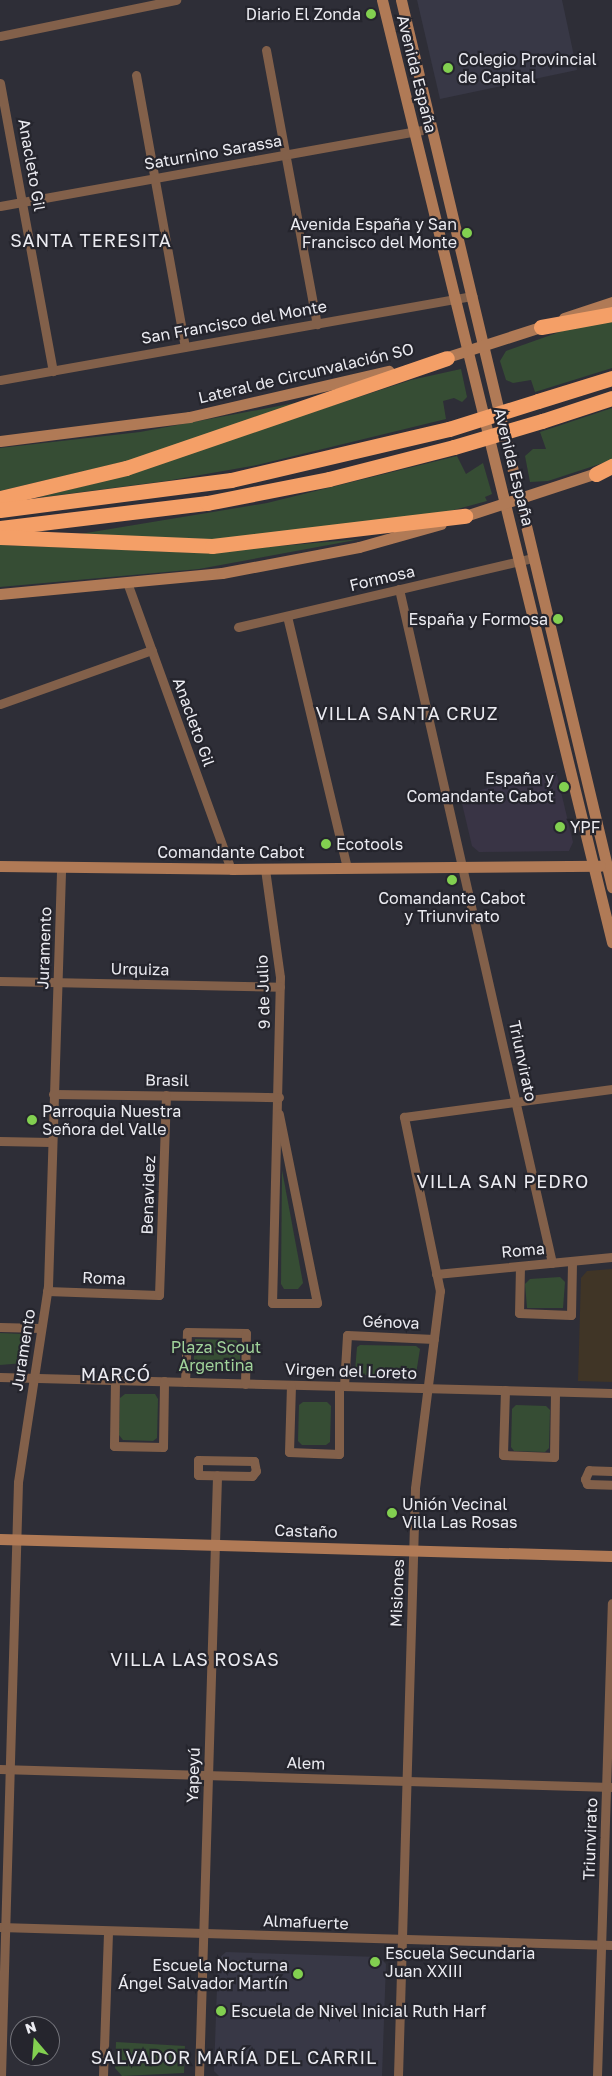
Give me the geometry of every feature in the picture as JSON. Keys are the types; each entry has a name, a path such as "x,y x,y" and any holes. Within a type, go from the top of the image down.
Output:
{"highway":[{"path":"541,328 612,314"},
{"path":"0,498 126,468 447,358"},
{"path":"0,510 231,480 449,429 612,378"},
{"path":"0,528 207,503 329,479 454,447 612,398"},
{"path":"596,474 612,467"},
{"path":"0,536 212,546 465,516"}],"main road":[{"name":"Avenida España","path":"382,0 507,503 612,942"},
{"name":"Avenida España","path":"401,0 473,296 533,558 609,866 612,887"},
{"name":"Lateral de Circunvalación SO","path":"0,441 194,416 447,358 541,328 612,302"},
{"path":"0,594 128,585 214,574 343,550 465,516 596,474"},
{"name":"Comandante Cabot","path":"0,866 265,869 609,866"},
{"name":"Castaño","path":"0,1538 612,1556"}],"street":[{"path":"0,36 176,0"},
{"path":"266,50 317,324"},
{"path":"136,75 185,347"},
{"name":"Anacleto Gil","path":"0,82 53,371"},
{"name":"Saturnino Sarassa","path":"0,206 432,128"},
{"name":"San Francisco del Monte","path":"0,380 473,296"},
{"name":"Formosa","path":"238,627 533,558"},
{"name":"Anacleto Gil","path":"128,585 231,869"},
{"name":"Triunvirato","path":"399,589 465,867 552,1263"},
{"path":"287,616 347,868"},
{"path":"0,704 152,650"},
{"name":"Juramento","path":"0,2076 5,1769 18,1482 47,1291 62,867"},
{"name":"9 de Julio","path":"265,869 280,987 280,1096 279,1114 272,1303 317,1303 279,1114"},
{"name":"Urquiza","path":"0,981 280,987"},
{"path":"517,1102 612,1089"},
{"name":"Brasil","path":"54,1094 280,1096"},
{"name":"Benavidez","path":"160,1295 166,1095"},
{"name":"Misiones","path":"398,2076 415,1488 440,1291 404,1117 517,1102"},
{"path":"0,1141 51,1142"},
{"name":"Roma","path":"436,1274 612,1257"},
{"path":"520,1266 519,1313 571,1315 572,1261"},
{"name":"Roma","path":"47,1291 160,1295"},
{"path":"0,1327 41,1328"},
{"path":"185,1382 187,1332 246,1333 245,1384"},
{"name":"Génova","path":"342,1386 346,1335 434,1339"},
{"name":"Virgen del Loreto","path":"0,1377 612,1393"},
{"path":"115,1380 114,1446 163,1447 164,1381"},
{"path":"291,1385 289,1452 339,1454 342,1386"},
{"path":"505,1390 504,1455 554,1457 556,1392"},
{"path":"198,1460 255,1463 252,1476 217,1476 198,1475 198,1460"},
{"path":"612,1471 589,1470 585,1477 587,1484 612,1485"},
{"name":"Yapeyú","path":"199,2076 217,1476"},
{"name":"Triunvirato","path":"597,2076 609,1787 612,1603"},
{"name":"Alem","path":"5,1769 609,1787"},
{"name":"Almafuerte","path":"2,1927 612,1946"},
{"path":"103,2076 108,1931"}],"shaded area":[{"path":"417,0 562,0 577,70 440,99"},
{"path":"556,771 573,842 569,851 479,852 472,846 460,795"},
{"path":"612,1269 612,1382 578,1381 581,1278 587,1271"},
{"path":"226,1952 379,1957 386,1964 382,2076 219,2076 214,2071 218,1959"}],"green space":[{"path":"612,321 612,368 535,392 531,380 513,383 506,380 500,361 506,351 565,330"},
{"path":"461,369 467,397 462,402 454,398 443,401 446,419 257,465 166,481 36,498 96,483 411,380"},
{"path":"300,402 143,457 0,491 0,448 140,432"},
{"path":"612,408 612,460 548,481 530,482 525,456 533,449 546,449 540,432"},
{"path":"457,456 466,474 483,463 492,494 485,497 487,501 417,520 234,540 74,535 267,503"},
{"path":"361,539 199,569 0,587 0,545 201,553"},
{"path":"282,1170 303,1283 298,1289 284,1289 281,1284"},
{"path":"560,1277 565,1282 563,1308 527,1308 525,1284 530,1279"},
{"path":"0,1333 24,1334 28,1337 24,1363 0,1365"},
{"name":"Plaza Scout Argentina","path":"195,1339 236,1340 240,1345 240,1370 193,1372"},
{"path":"360,1345 416,1346 420,1349 416,1374 359,1375 355,1371 357,1347"},
{"path":"125,1394 155,1394 158,1399 157,1438 153,1441 123,1440 119,1435 120,1398"},
{"path":"303,1402 327,1402 331,1406 330,1442 326,1445 302,1445 298,1441 299,1405"},
{"path":"516,1405 546,1406 550,1410 549,1448 545,1452 514,1451 511,1447 512,1409"},
{"path":"116,2042 185,2046 184,2073 122,2076 115,2068"}],"place":[{"name":"Diario El Zonda","path":"371,14"},
{"name":"Colegio Provincial de Capital","path":"448,68"},
{"name":"Avenida España y San Francisco del Monte","path":"467,233"},
{"name":"España y Formosa","path":"558,619"},
{"name":"España y Comandante Cabot","path":"564,787"},
{"name":"YPF","path":"560,827"},
{"name":"Ecotools","path":"326,844"},
{"name":"Comandante Cabot y Triunvirato","path":"452,880"},
{"name":"Parroquia Nuestra Señora del Valle","path":"32,1120"},
{"name":"Unión Vecinal Villa Las Rosas","path":"392,1513"},
{"name":"Escuela Secundaria Juan XXIII","path":"375,1962"},
{"name":"Escuela Nocturna Ángel Salvador Martín","path":"298,1974"},
{"name":"Escuela de Nivel Inicial Ruth Harf","path":"221,2011"}],"district":[{"name":"SANTA TERESITA","path":"91,240"},
{"name":"VILLA SANTA CRUZ","path":"407,713"},
{"name":"VILLA SAN PEDRO","path":"503,1181"},
{"name":"MARCÓ","path":"116,1374"},
{"name":"VILLA LAS ROSAS","path":"195,1659"},
{"name":"SALVADOR MARÍA DEL CARRIL","path":"234,2057"}]}
